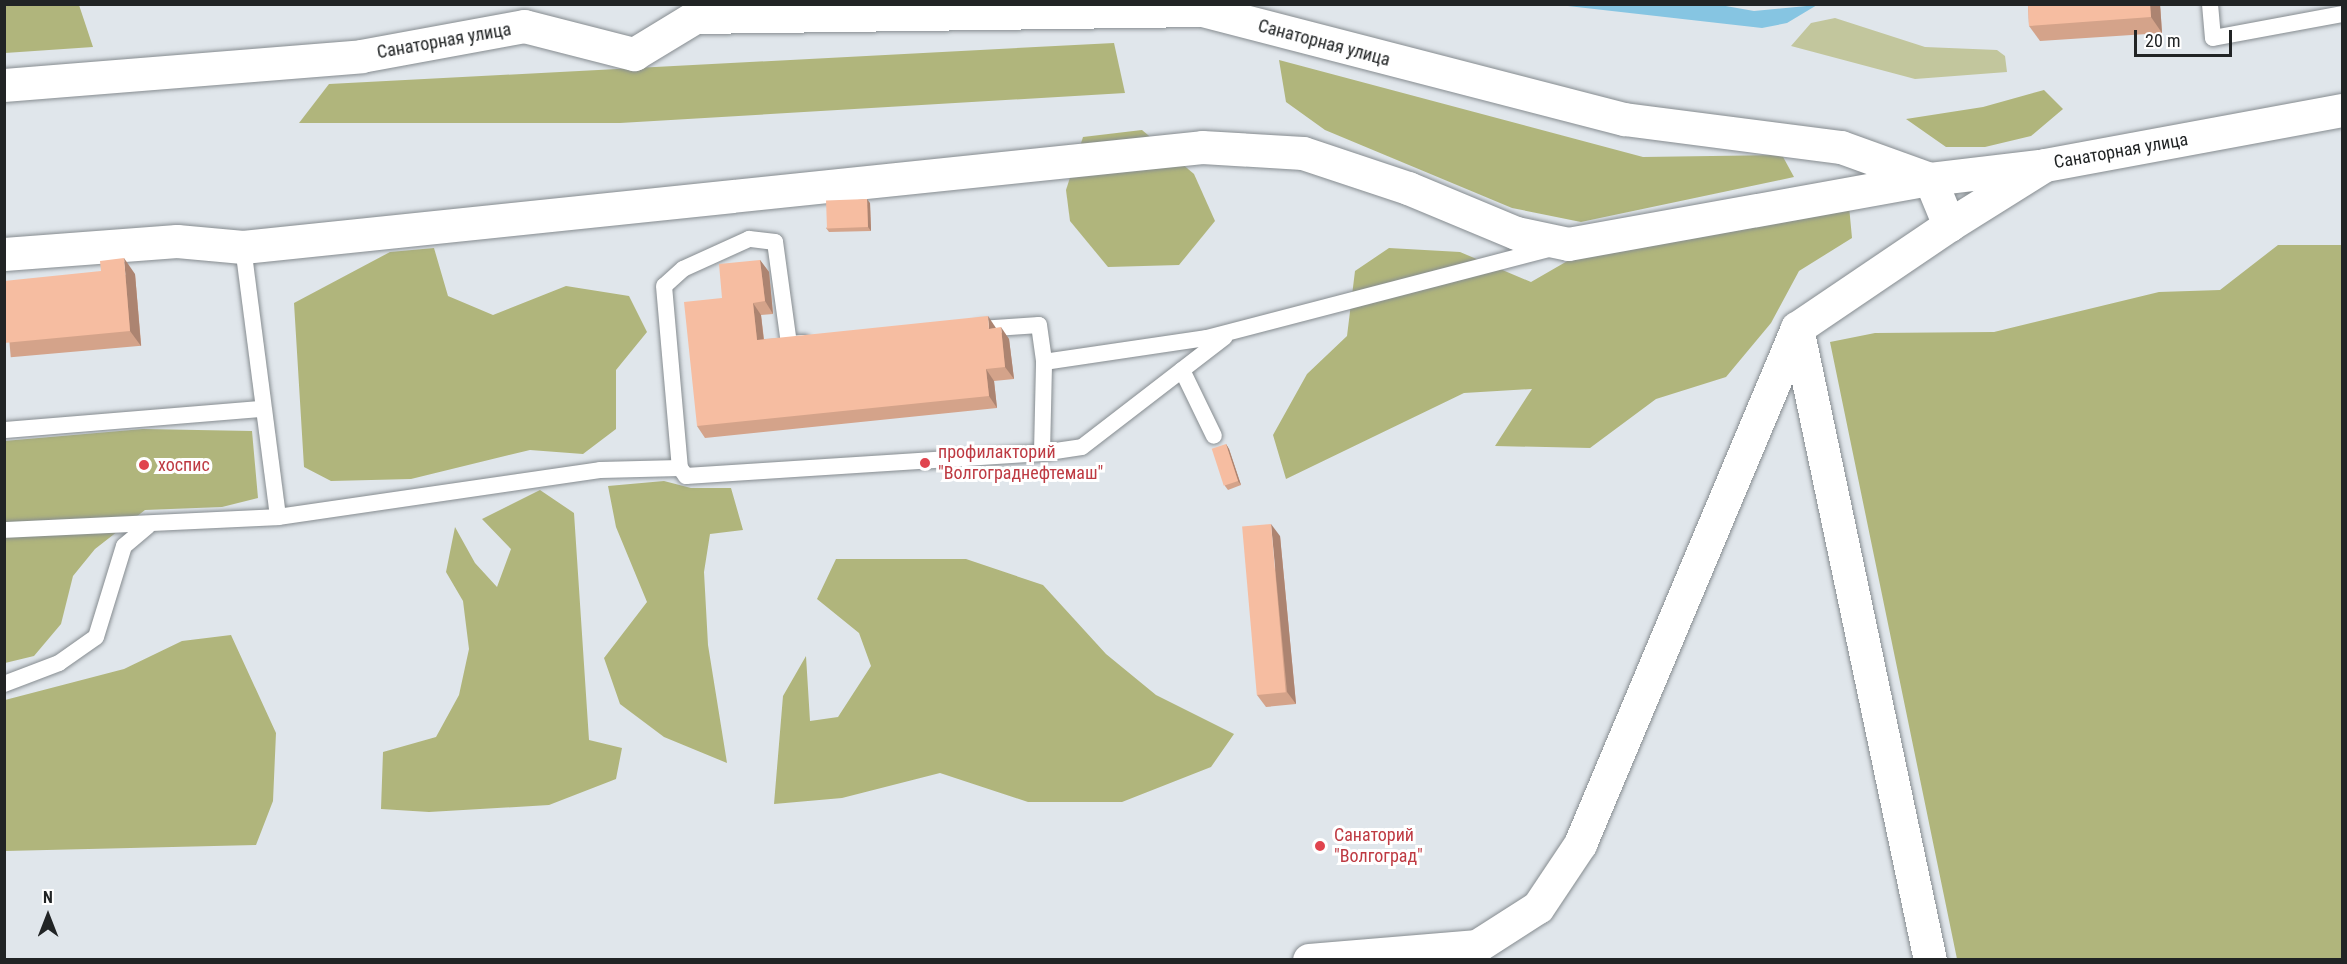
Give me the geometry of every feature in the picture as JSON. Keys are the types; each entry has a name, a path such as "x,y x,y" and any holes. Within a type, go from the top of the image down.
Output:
{"street":[{"name":"Санаторная улица","path":"4,85 361,56 524,26 634,54 695,16 1202,10 1624,119 1841,147 1930,178"},
{"name":"Санаторная улица","path":"1797,328 1949,225 2045,165 2343,110"},
{"path":"4,254 177,241 243,247 1202,147 1303,153 1408,188 1516,233 1568,244 1930,178 2045,165"},
{"path":"1930,178 1949,225"},
{"path":"1309,960 1478,953 1538,907 1580,844 1797,328"},
{"path":"1797,328 1930,960"}],"lane":[{"path":"2210,4 2213,38 2343,14"},
{"path":"825,341 789,344 775,242 749,239 683,269 664,286 680,468 686,476 1042,453 1082,447 1230,333"},
{"path":"1044,362 1230,333 1568,244"},
{"path":"243,247 261,409 278,517"},
{"path":"956,331 1039,325 1044,362 1042,453"},
{"path":"1182,370 1214,436"},
{"path":"4,430 261,409"},
{"path":"4,530 149,526 278,517 600,470 680,468"},
{"path":"4,684 59,663 96,637 124,546 149,526"}],"green space":[{"path":"5,4 79,5 93,47 5,53"},
{"path":"1835,18 1925,47 1997,50 2005,56 2007,72 1915,79 1791,46 1811,23"},
{"path":"1114,43 1125,93 620,123 299,123 329,84"},
{"path":"1279,60 1643,157 1782,155 1794,177 1581,222 1512,208 1325,130 1286,102"},
{"path":"2044,90 2063,109 2031,136 1985,147 1946,147 1906,119 1983,107"},
{"path":"1142,130 1194,174 1215,221 1179,265 1108,267 1070,221 1066,190 1083,137"},
{"path":"1849,206 1852,238 1799,271 1771,323 1726,377 1656,399 1590,448 1495,446 1532,389 1464,393 1286,479 1273,435 1307,374 1347,336 1355,271 1389,248 1460,252 1531,282 1583,252"},
{"path":"2278,245 2342,245 2342,959 1957,959 1830,342 1875,333 1994,332 2159,292 2220,290"},
{"path":"434,248 448,296 493,315 566,286 629,296 647,332 616,370 616,429 583,454 530,450 411,479 331,481 304,467 294,303 390,252"},
{"path":"143,429 252,431 258,498 222,507 145,510 95,549 73,576 61,624 34,656 5,663 4,441"},
{"path":"664,481 691,488 731,488 743,530 710,534 704,572 708,645 727,763 664,737 620,704 604,658 647,602 616,527 608,486"},
{"path":"540,490 574,513 589,740 622,748 616,779 549,805 429,812 381,809 383,752 436,737 459,695 469,649 463,601 446,572 455,527 475,563 497,587 511,549 482,519"},
{"path":"836,559 966,559 1043,585 1106,654 1156,695 1234,734 1211,767 1122,802 1028,802 940,773 842,798 774,804 783,696 806,656 810,721 838,717 871,666 859,633 817,599"},
{"path":"231,635 276,733 273,801 256,845 5,851 5,700 124,669 182,641"}],"water":[{"path":"1559,5 1720,5 1754,11 1817,5 1787,23 1762,28"}],"building":[{"path":"2028,4 2150,4 2151,17 2029,26"},
{"path":"867,199 868,227 827,228 826,200"},
{"path":"124,258 130,331 4,343 4,281 101,271 100,261"},
{"path":"760,260 765,301 753,303 757,340 988,316 989,329 1001,327 1005,367 986,369 989,396 697,426 684,302 722,298 719,264"},
{"path":"1226,444 1238,481 1224,486 1212,449"},
{"path":"1271,524 1286,692 1257,695 1242,527"}],"place":[{"name":"профилакторий \"Волгограднефтемаш\"","path":"925,463"},
{"name":"хоспис","path":"144,465"},
{"name":"Санаторий \"Волгоград\"","path":"1320,846"}]}
